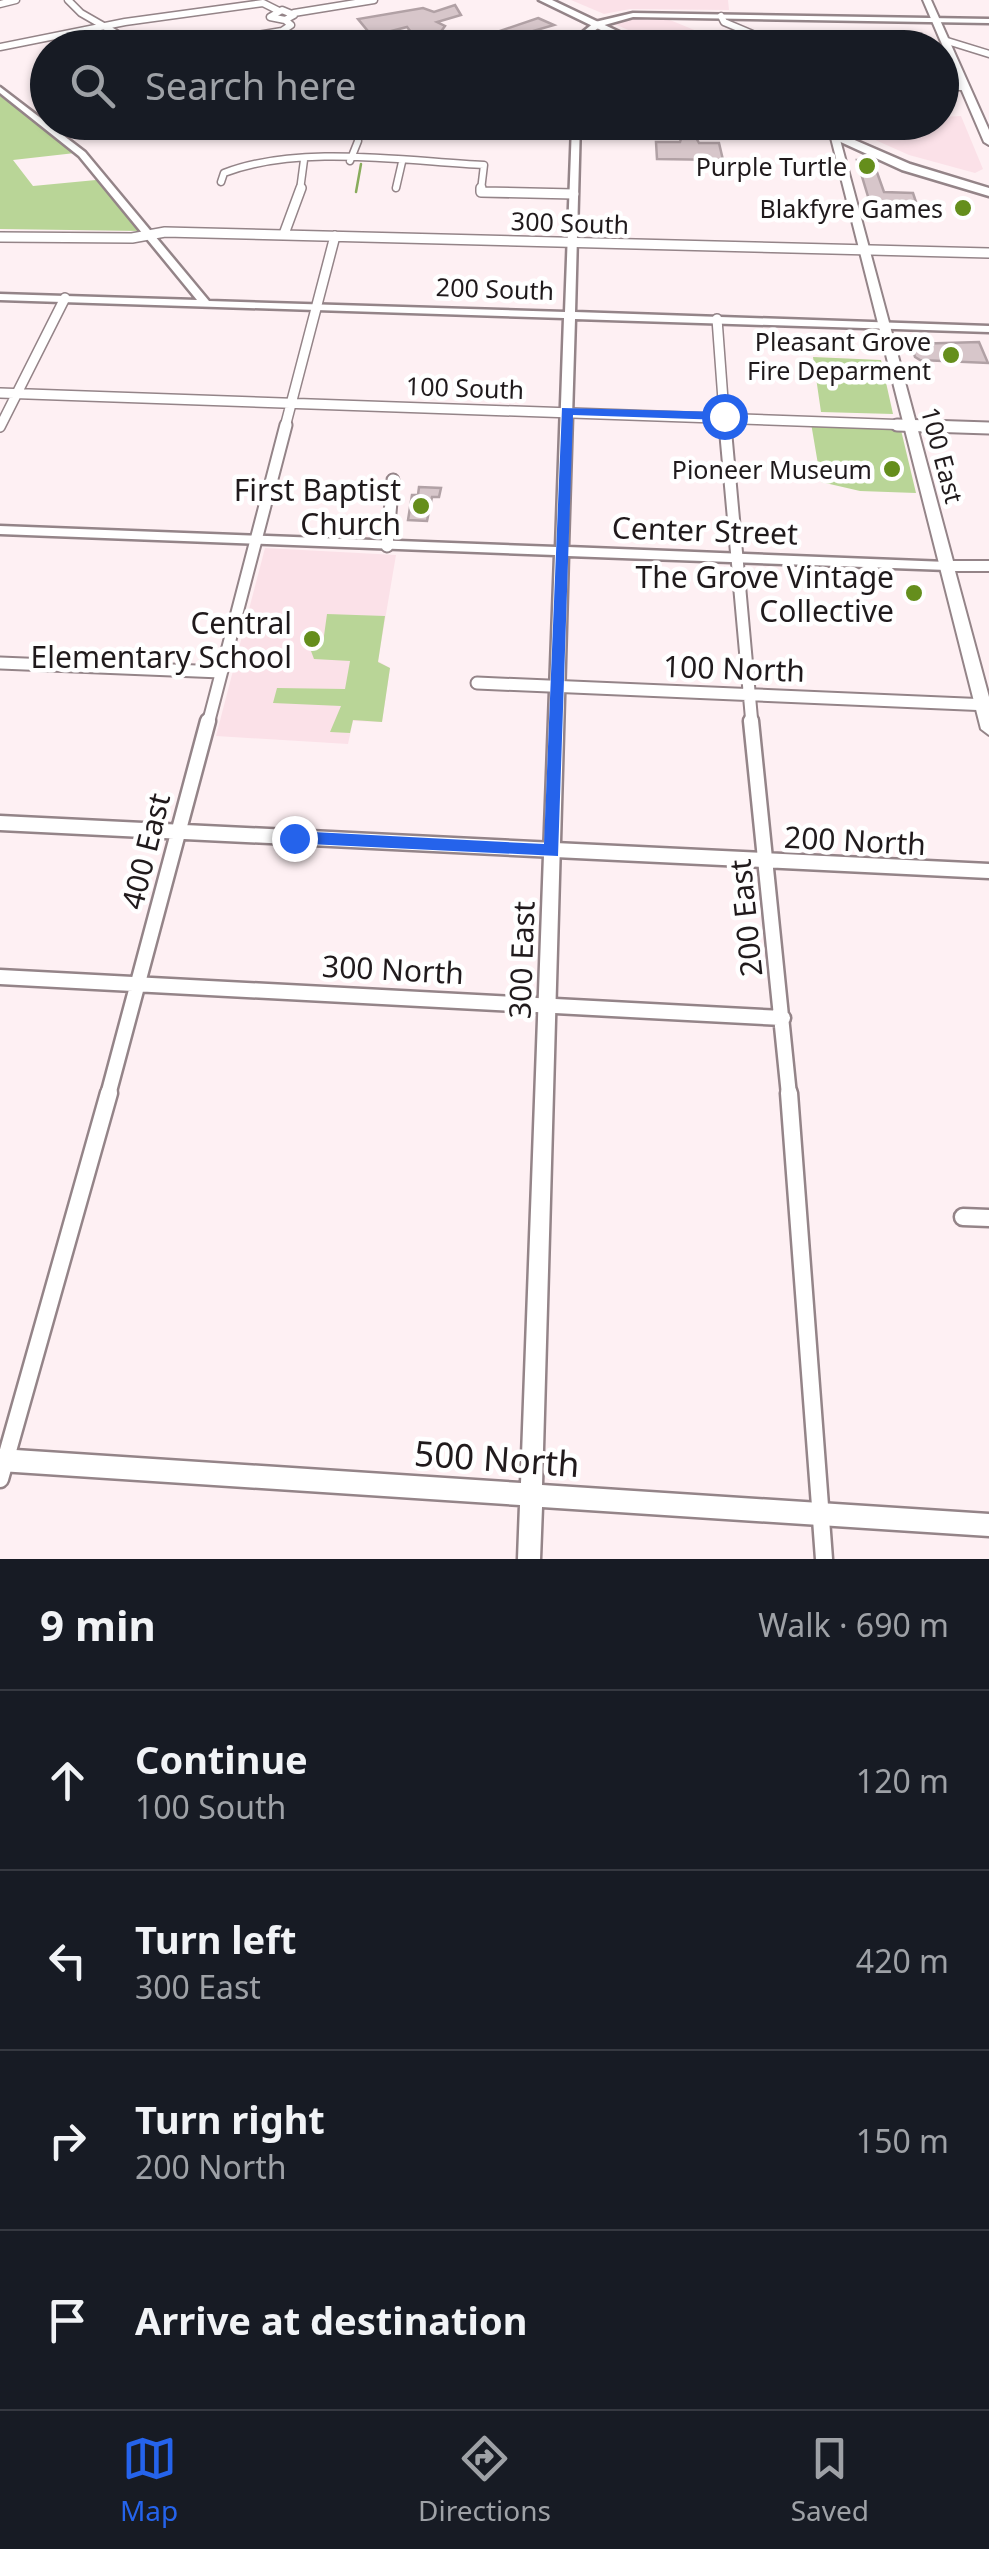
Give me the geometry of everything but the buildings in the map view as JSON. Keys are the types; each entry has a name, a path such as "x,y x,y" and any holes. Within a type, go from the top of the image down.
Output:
{"main road":[{"path":"544,0 610,30"},
{"path":"927,0 940,30"},
{"path":"959,77 985,126 989,142"},
{"name":"100 East","path":"838,140 989,728"},
{"path":"846,140 908,162 986,178"},
{"path":"850,140 989,192"},
{"path":"853,140 908,162"},
{"path":"839,154 858,147"},
{"name":"Center Street","path":"947,566 989,566"}],"street":[{"path":"1,2 12,4 16,0"},
{"path":"68,0 83,16 117,30"},
{"path":"89,30 264,3 294,13 374,0"},
{"path":"279,11 270,17 291,25 284,30"},
{"path":"285,20 294,13"},
{"path":"590,30 633,15 989,21"},
{"path":"721,16 724,22 743,30"},
{"path":"0,47 30,42"},
{"path":"959,45 989,54"},
{"path":"959,86 964,86"},
{"path":"0,89 30,111"},
{"path":"65,140 82,154 205,303"},
{"path":"350,161 358,140"},
{"name":"300 East","path":"529,1559 576,140"},
{"path":"284,234 304,179 304,160"},
{"path":"221,182 224,173 234,166 304,160 402,162 484,165 480,192 574,194"},
{"path":"396,188 402,162"},
{"name":"300 South","path":"0,237 284,234 989,254"},
{"name":"400 East","path":"2,1466 140,983 335,236"},
{"name":"200 South","path":"0,296 989,330"},
{"path":"0,428 65,298"},
{"name":"200 East","path":"717,319 734,558 783,1018 824,1559"},
{"name":"100 South","path":"0,393 989,428"},
{"path":"387,546 393,480"},
{"name":"Center Street","path":"0,530 947,566"},
{"path":"0,662 220,672"},
{"name":"100 North","path":"477,682 986,705"},
{"name":"200 North","path":"0,823 989,872"},
{"name":"300 North","path":"0,977 783,1018"},
{"path":"963,1217 989,1218"},
{"name":"500 North","path":"2,1466 532,1492 989,1524"}],"shaded area":[{"path":"571,0 728,0 729,10 630,9 604,14"},
{"path":"640,17 665,18 694,30 628,30 612,23"},
{"path":"959,116 983,169 975,173 909,155 875,140 959,140"},
{"name":"Central Elementary School","path":"265,548 396,555 378,661 390,668 382,722 353,721 348,744 216,736"}],"green space":[{"path":"0,96 30,119 30,140 58,140 75,153 13,160 33,186 96,180 140,231 0,229"},
{"path":"813,357 881,360 893,414 821,412"},
{"path":"811,423 895,426 901,430 916,493 860,491 821,482"},
{"path":"327,614 385,616 378,662 390,668 382,722 353,720 350,733 330,732 341,706 273,703 277,688 345,689 350,661 314,659 308,643 323,643"}],"waterway":[{"path":"356,192 361,164"}],"place":[{"name":"Purple Turtle","path":"867,166"},
{"name":"Blakfyre Games","path":"963,208"},
{"name":"Pleasant Grove Fire Deparment","path":"951,355"},
{"name":"Pioneer Museum","path":"892,469"},
{"name":"First Baptist Church","path":"421,506"},
{"name":"The Grove Vintage Collective","path":"914,593"},
{"name":"Central Elementary School","path":"312,639"}],"route":[{"path":"294,838 552,851 567,411 724,416"}]}
